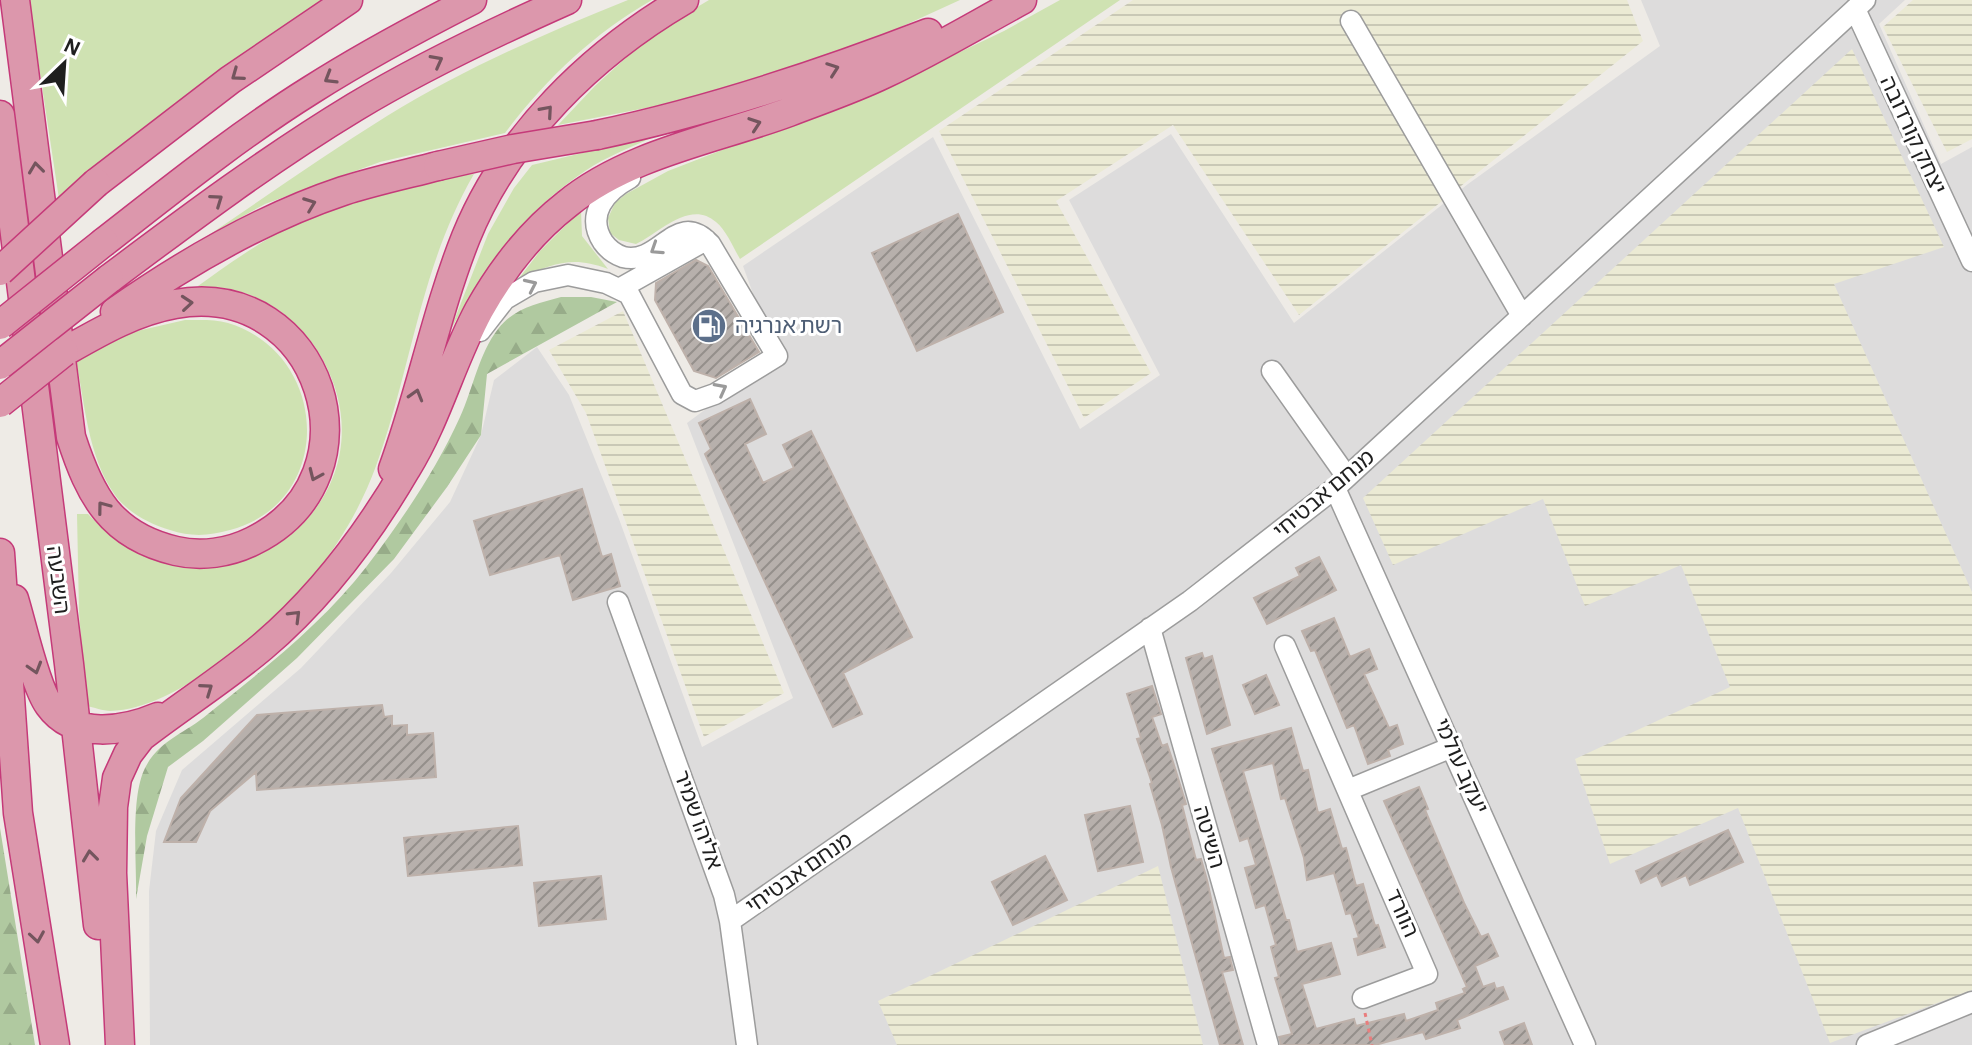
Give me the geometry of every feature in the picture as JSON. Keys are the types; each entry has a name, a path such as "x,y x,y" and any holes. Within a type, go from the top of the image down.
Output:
{"highway":[{"path":"0,403 60,340 116,317 175,304 231,305 262,318 301,351 319,388 326,434 321,463 313,482 293,512 279,526 243,546 208,554 190,554 155,545 116,523 100,506 88,484 71,437 60,340 15,0"},
{"path":"0,254 230,80 348,0"},
{"path":"0,325 169,191 310,91 413,30 472,0"},
{"path":"0,365 179,226 302,141 357,106 465,47 567,0"},
{"path":"371,521 399,451 440,312 467,236 500,171 539,120 587,70 684,0"},
{"path":"116,317 212,251 260,225 341,192 513,149 659,122 766,92 1016,0"},
{"path":"120,1045 112,873 113,807 117,778 128,754 141,737 237,668 296,615 345,560 406,471 426,435 478,312 526,244 554,215 593,185 614,174 884,74 1022,0"},
{"name":"השבעה","path":"0,115 69,664 112,1045"},
{"path":"0,271 96,183"},
{"path":"60,340 69,664"},
{"path":"0,538 12,594 44,695 58,715 74,724 97,730 117,729 177,710"},
{"path":"0,553 18,813 55,1045"},
{"path":"0,743 18,813"}],"street":[{"name":"יצחק קורדובה","path":"1860,5 1972,261"},
{"name":"מנחם אבטיחי","path":"730,921 1150,628 1245,559 1341,482 1860,5"},
{"path":"1351,21 1522,316"},
{"path":"447,386 491,315 505,299 534,282 568,275 586,277 629,294 682,394 695,401 715,394 777,356 706,240 692,231 681,232 646,256 635,258 610,251 596,228 597,212 603,198 620,183 705,141"},
{"path":"619,289 706,240"},
{"name":"יעקב עולמי","path":"1272,371 1341,482 1452,747 1585,1045"},
{"name":"אליהו שמיר","path":"618,602 702,829 730,921 747,1045"},
{"name":"השיטה","path":"1150,628 1268,1045"},
{"name":"הוורד","path":"1285,646 1427,974 1363,998"},
{"path":"1348,790 1452,747"},
{"path":"1867,1045 1972,1002"}],"path":[{"path":"1363,998 1372,1045"}],"shaded area":[{"path":"1641,0 1905,0 1879,24 1941,164 1972,147 1972,1045 150,1045 149,891 156,831 182,770 301,668 391,573 450,502 481,435 494,380 537,347 569,395 619,519 702,747 793,698 687,423 776,357 743,266 933,137 1080,429 1160,375 1069,200 1171,134 1294,323 1468,184 1660,46"}],"green space":[{"path":"29,0 325,0 59,199"},
{"path":"628,0 652,0 610,27 572,59 537,94 505,133 380,162 265,204 209,235 416,99 505,53"},
{"path":"709,0 960,0 868,42 687,100 558,125 652,34"},
{"path":"1060,0 1120,0 740,259 723,229 706,216 696,214 675,220 636,244 619,240 610,233 608,218 615,203 668,171 895,83 1004,31"},
{"path":"1133,0 1627,0 1643,41 1299,315 1173,125 1056,201 1151,373 1084,418 939,131"},
{"path":"1913,0 1972,0 1972,139 1947,152 1883,27"},
{"path":"1852,49 1944,247 1834,284 1972,592 1972,990 1830,1043 1738,808 1610,864 1575,759 1730,687 1681,565 1585,606 1543,499 1393,565 1363,498"},
{"path":"658,135 593,166 542,205 492,263 450,331 488,234 514,188 532,165"},
{"path":"474,174 441,245 376,466 347,527 329,554 309,581 263,629 199,677 137,707 110,711 86,706 79,612 77,514 88,514 136,552 187,567 237,562 281,542 316,508 337,465 341,414 323,360 307,336 274,307 248,294 198,286 274,235 308,218 402,187"},
{"path":"581,210 582,236 608,269 573,262 553,265 520,277 540,251"},
{"path":"561,297 591,297 617,302 487,374 481,435 394,559 297,658 203,741 168,767 147,836 136,899 137,796 151,758 271,662 350,587 393,531 440,456 460,417 486,349 498,329 519,311"},
{"path":"623,311 784,693 704,737 586,413 549,350"},
{"path":"185,320 228,323 262,340 286,364 301,395 307,428 303,460 289,490 265,514 230,530 193,535 155,525 133,512 115,495 98,463 93,446 75,355 120,335"},
{"path":"0,828 35,1045 0,1045"},
{"path":"1158,866 1203,1045 897,1045 878,1001"}],"building":[{"path":"958,214 1003,312 917,351 872,253"},
{"name":"רשת אנרגיה","path":"696,260 708,266 759,352 716,378 694,371 655,300 656,283"},
{"path":"750,399 766,434 745,444 763,483 794,468 783,445 811,431 912,637 843,673 862,714 833,727 705,454 711,449 699,423"},
{"path":"582,489 602,557 611,554 620,586 573,600 560,555 490,575 474,521"},
{"path":"1319,557 1336,590 1267,624 1254,598 1300,576 1296,568"},
{"path":"1334,618 1350,657 1369,649 1377,669 1364,674 1389,728 1397,725 1403,744 1388,750 1390,756 1368,764 1354,725 1347,728 1315,650 1311,651 1302,631"},
{"path":"1202,653 1204,659 1212,656 1230,725 1207,734 1186,658"},
{"path":"1266,675 1279,705 1255,714 1243,685"},
{"path":"1152,686 1161,714 1152,717 1162,746 1167,744 1173,762 1186,804 1182,805 1196,860 1201,859 1207,880 1224,958 1230,957 1233,970 1222,972 1243,1045 1220,1045 1171,867 1152,783 1137,739 1141,738 1127,694"},
{"path":"382,705 384,717 392,716 392,726 407,725 407,735 433,733 436,777 257,790 256,772 210,811 196,842 164,842 181,798 257,715"},
{"path":"1291,728 1303,771 1308,770 1318,813 1330,809 1342,849 1346,848 1356,886 1363,884 1375,926 1378,925 1385,947 1358,955 1354,939 1359,938 1351,913 1346,914 1334,873 1307,880 1304,858 1285,798 1281,799 1273,763 1243,771 1297,952 1331,943 1340,974 1302,984 1316,1029 1354,1019 1356,1026 1404,1014 1406,1021 1438,1010 1436,1003 1465,993 1463,989 1467,987 1384,801 1419,787 1428,809 1425,810 1464,903 1481,937 1488,934 1498,956 1475,966 1483,987 1494,983 1496,989 1503,987 1508,999 1457,1020 1460,1028 1426,1039 1423,1032 1375,1045 1281,1045 1279,1037 1292,1034 1275,978 1279,977 1271,947 1276,945 1265,905 1256,908 1245,868 1256,865 1248,838 1240,841 1212,749"},
{"path":"1130,806 1143,862 1098,871 1085,815"},
{"path":"518,826 522,865 408,876 404,838"},
{"path":"1728,830 1743,862 1690,885 1686,875 1662,886 1657,875 1641,883 1636,871"},
{"path":"1045,856 1067,900 1013,925 992,882"},
{"path":"601,876 606,919 539,926 534,883"},
{"path":"1524,1023 1532,1045 1505,1045 1500,1032"}],"place":[{"name":"רשת אנרגיה","path":"709,326"}]}
